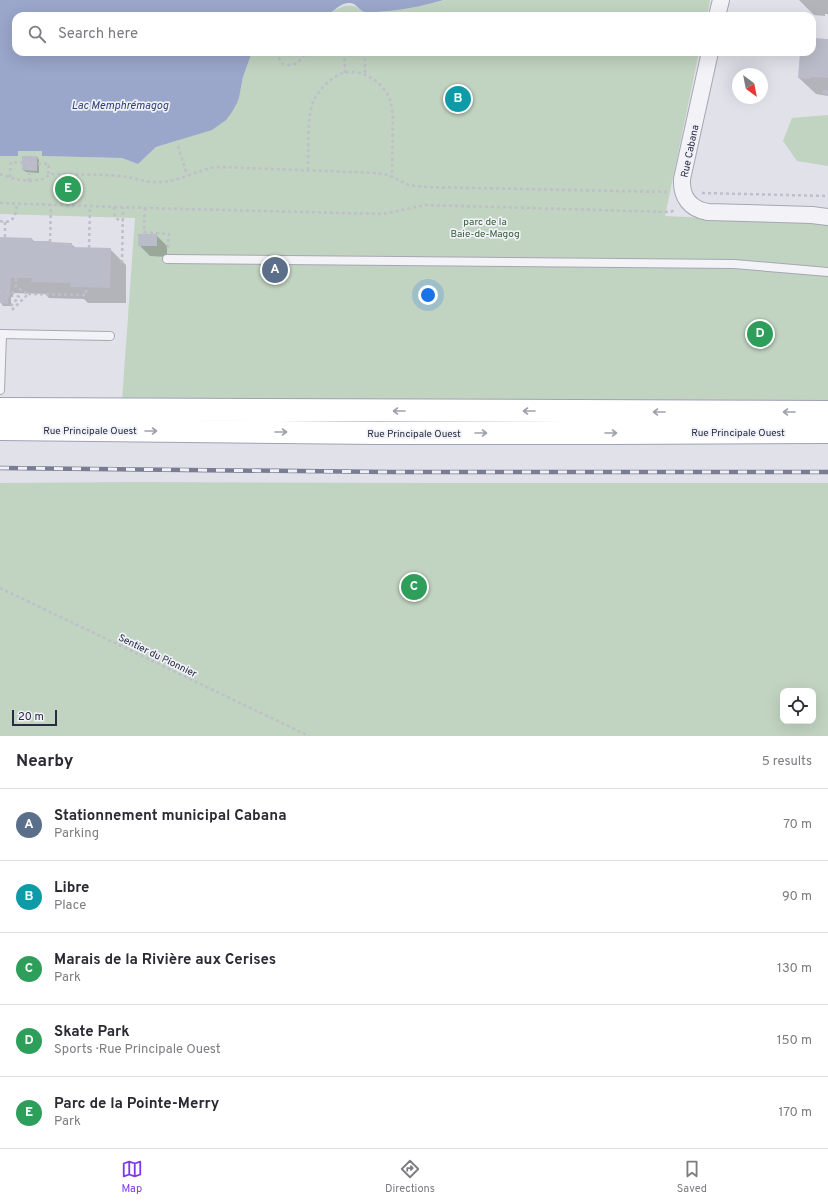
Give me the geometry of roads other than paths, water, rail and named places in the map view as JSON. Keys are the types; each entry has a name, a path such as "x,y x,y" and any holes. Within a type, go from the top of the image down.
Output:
{"main road":[{"name":"Rue Principale Ouest","path":"0,409 828,412"},
{"name":"Rue Principale Ouest","path":"0,430 386,433 828,432"}],"street":[{"path":"718,12 721,0"},
{"name":"Rue Cabana","path":"709,56 682,179 682,186 687,199 702,211 708,212 812,215 828,217"}],"lane":[{"path":"167,259 734,264 828,272"},
{"path":"0,390 1,334 110,336"}],"water":[{"name":"Lac Memphrémagog","path":"0,0 444,0 409,8 371,12 363,11 353,4 348,3 341,5 331,12 12,12 12,56 251,56 243,77 239,98 226,120 212,130 156,147 138,164 122,158 42,156 42,151 18,151 18,156 0,156"}],"railway":[{"path":"0,468 389,472 828,472"}],"place":[{"name":"Libre","path":"458,99"},
{"name":"Parc de la Pointe-Merry","path":"68,189"},
{"name":"Stationnement municipal Cabana","path":"275,270"},
{"name":"Skate Park","path":"760,334"},
{"name":"Marais de la Rivière aux Cerises","path":"414,587"}],"park label":[{"name":"parc de la Baie-de-Magog","path":"485,226"}]}
